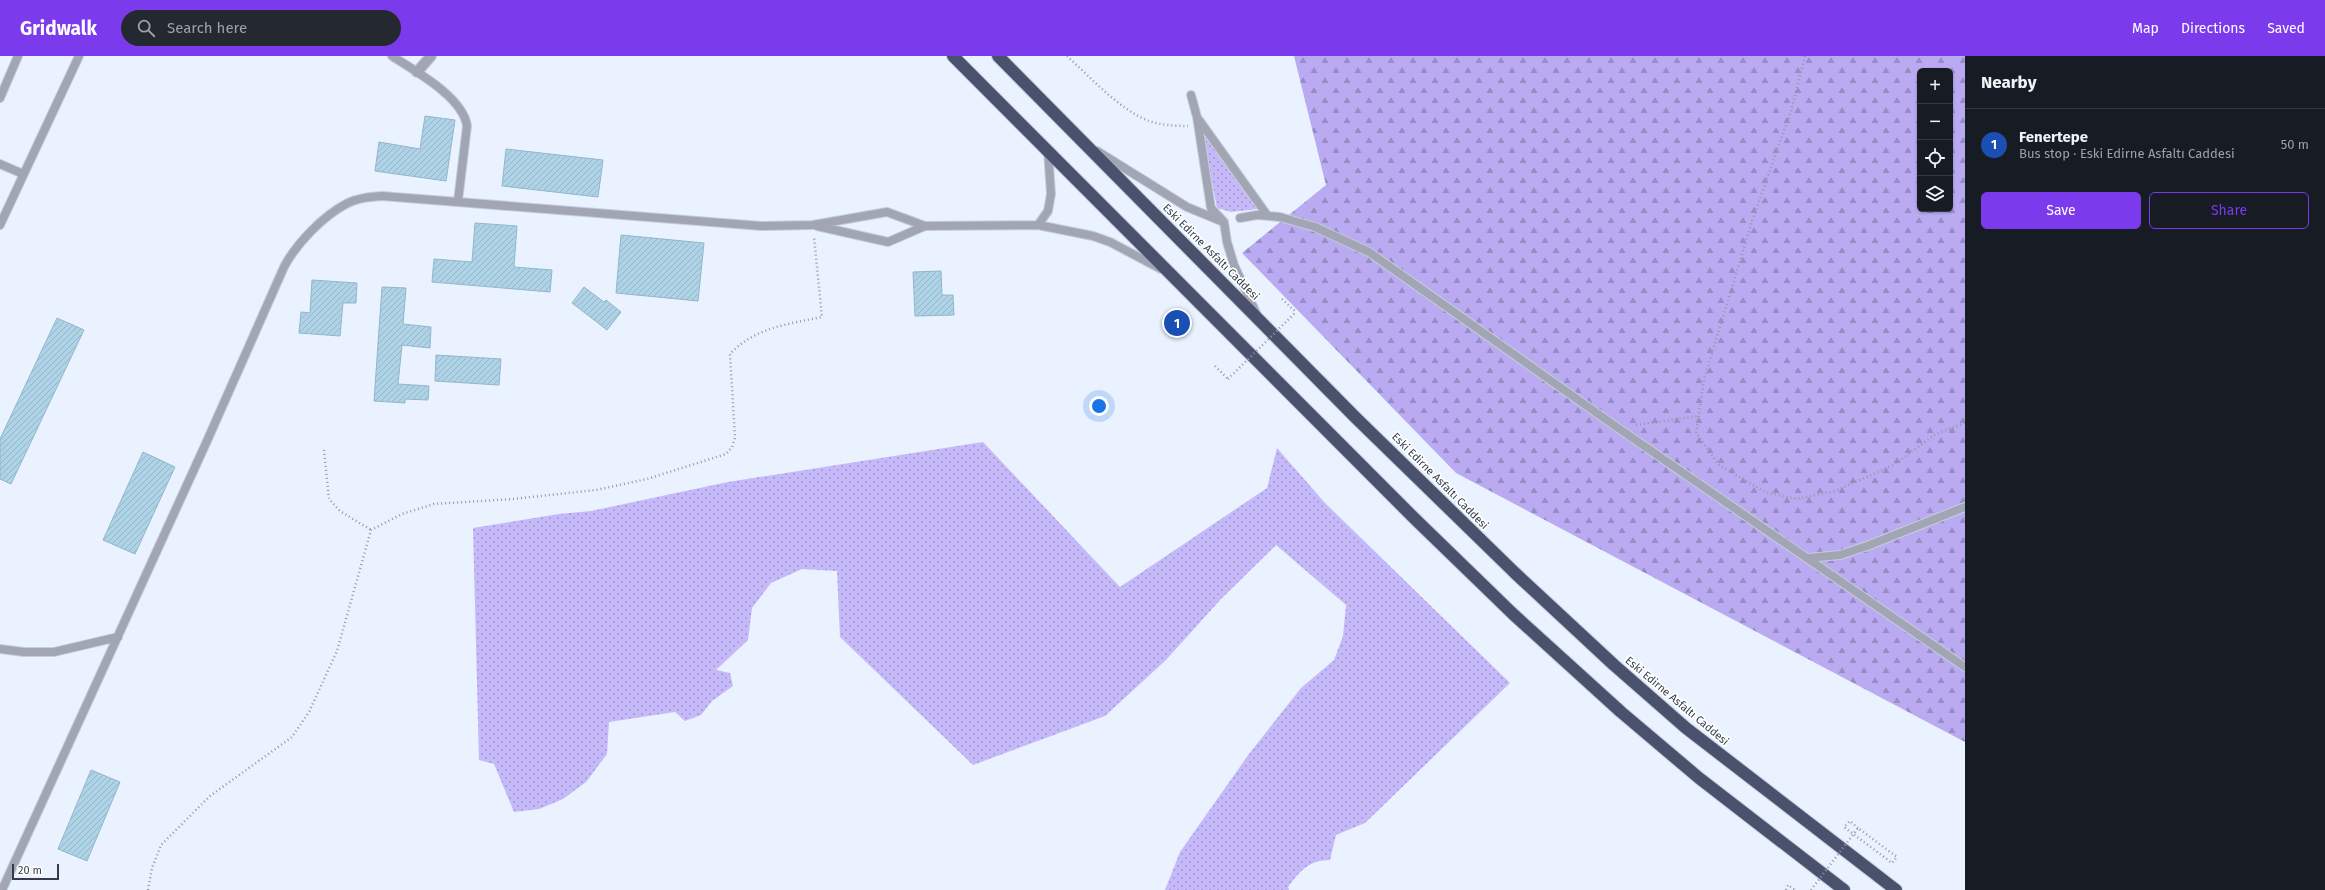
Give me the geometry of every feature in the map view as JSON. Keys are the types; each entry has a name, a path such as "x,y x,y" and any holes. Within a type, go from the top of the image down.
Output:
{"highway":[{"path":"953,56 1512,614 1621,712 1699,778 1844,890"},
{"name":"Eski Edirne Asfaltı Caddesi","path":"998,56 1515,574 1614,666 1728,762 1896,890"}],"street":[{"path":"417,72 431,56"}],"lane":[{"path":"0,98 18,56"},
{"path":"0,225 79,56"},
{"path":"392,56 444,92 464,114 467,126 458,201"},
{"path":"1191,95 1199,126 1211,208 1224,222 1227,242 1234,264 1258,317"},
{"path":"1197,117 1267,215"},
{"path":"1084,143 1187,207 1224,222"},
{"path":"1038,225 1048,211 1051,194 1048,151"},
{"path":"0,164 23,174"},
{"path":"2,890 118,637 284,267 298,244 334,212 346,204 359,199 382,196 761,226 813,225 887,212 925,226 1038,225 1075,231 1110,242 1173,277"},
{"path":"1240,218 1257,214 1267,215 1315,227 1369,252 1618,428 1965,667"},
{"path":"813,225 888,242 925,226"},
{"path":"1808,558 1840,555 1867,546 1965,506"},
{"path":"0,649 24,652 54,652 118,637"}],"path":[{"path":"1067,56 1110,94 1143,118 1170,126 1199,126"},
{"path":"1805,56 1791,111 1752,221 1704,380 1696,433 1719,465 1765,492 1797,498 1835,491 1894,465 1934,435 1965,423"},
{"path":"148,890 152,868 161,845 210,796 292,737 309,712 337,651 371,530 402,514 434,504 513,499 596,490 647,479 726,454 732,447 735,438 730,354 748,338 771,328 822,317 813,225"},
{"path":"1215,366 1228,379 1296,312 1282,299"},
{"path":"1618,428 1698,416"},
{"path":"324,450 329,498 340,511 371,530"},
{"path":"1850,821 1858,828 1896,857 1892,863 1844,827 1850,821"},
{"path":"1811,890 1858,828"},
{"path":"1786,890 1788,885 1795,890"}],"shaded area":[{"path":"1202,131 1257,209 1231,212 1217,208"},
{"path":"983,442 1120,587 1267,488 1277,448 1325,503 1510,683 1365,823 1336,835 1330,860 1316,862 1301,871 1288,887 1289,890 1165,890 1180,852 1249,754 1301,688 1334,660 1343,636 1346,605 1276,545 1220,600 1166,660 1105,716 973,765 840,637 837,571 802,569 771,583 752,608 748,640 716,670 730,673 733,686 712,701 701,715 685,721 675,712 609,722 607,754 586,782 563,799 539,809 514,812 494,764 479,760 473,528 559,514 591,511 728,482"}],"green space":[{"path":"1294,56 1965,56 1965,742 1456,473 1242,253 1326,185"}],"building":[{"path":"425,116 455,120 446,181 375,171 379,142 420,149"},
{"path":"506,149 603,160 598,197 502,186"},
{"path":"475,223 517,226 514,267 552,270 550,292 432,282 434,259 472,262"},
{"path":"621,235 704,243 698,301 616,293"},
{"path":"941,271 942,295 953,295 954,315 915,316 913,272"},
{"path":"312,280 357,283 356,303 343,303 340,336 299,333 301,312 310,313"},
{"path":"382,287 406,288 403,324 431,327 430,348 402,345 398,384 429,386 428,400 405,399 405,403 374,401"},
{"path":"584,287 604,302 606,300 621,312 607,330 572,303"},
{"path":"57,318 84,330 11,484 0,479 0,439"},
{"path":"436,355 501,359 499,385 435,381"},
{"path":"143,452 175,467 135,554 103,540"},
{"path":"91,770 120,782 87,861 58,849"}],"place":[{"name":"Fenertepe","path":"1177,323"}]}
